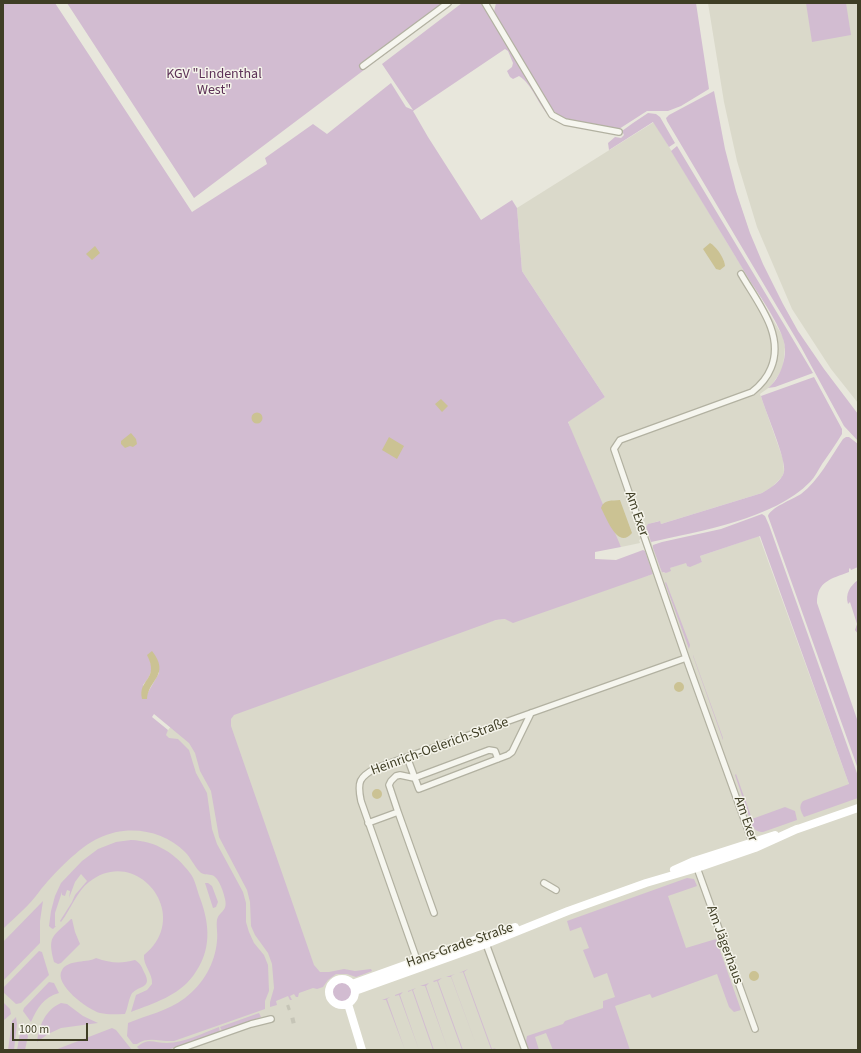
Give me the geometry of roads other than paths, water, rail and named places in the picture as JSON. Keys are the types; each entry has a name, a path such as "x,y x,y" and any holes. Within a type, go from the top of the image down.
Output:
{"street":[{"path":"363,66 448,3"},
{"path":"485,3 552,115 565,122 619,132"},
{"name":"Am Exer","path":"741,274 769,323 774,336 776,350 775,359 767,377 752,392 620,440 614,449 686,658 754,845"},
{"name":"Heinrich-Oelerich-Straße","path":"418,964 368,823 359,790 360,780 367,773 376,768 686,658"},
{"path":"407,757 419,789 508,755 512,752 530,713"},
{"path":"434,913 390,789 391,781 396,776 400,775 414,778 489,750 495,751 498,759"},
{"name":"Hans-Grade-Straße","path":"354,987 858,808"},
{"path":"368,823 398,812"},
{"name":"Am Jägerhaus","path":"695,865 755,1029"},
{"path":"544,883 556,890"},
{"path":"484,940 525,1050"},
{"path":"345,980 354,987 354,998 345,1005 336,1004 331,999 331,987 333,983 345,980"},
{"path":"345,1005 361,1046"},
{"path":"177,1050 251,1024 271,1020"}],"tunnel":[{"path":"291,1021 295,1020"}],"park label":[{"name":"KGV \"Lindenthal West\"","path":"214,84"}]}
